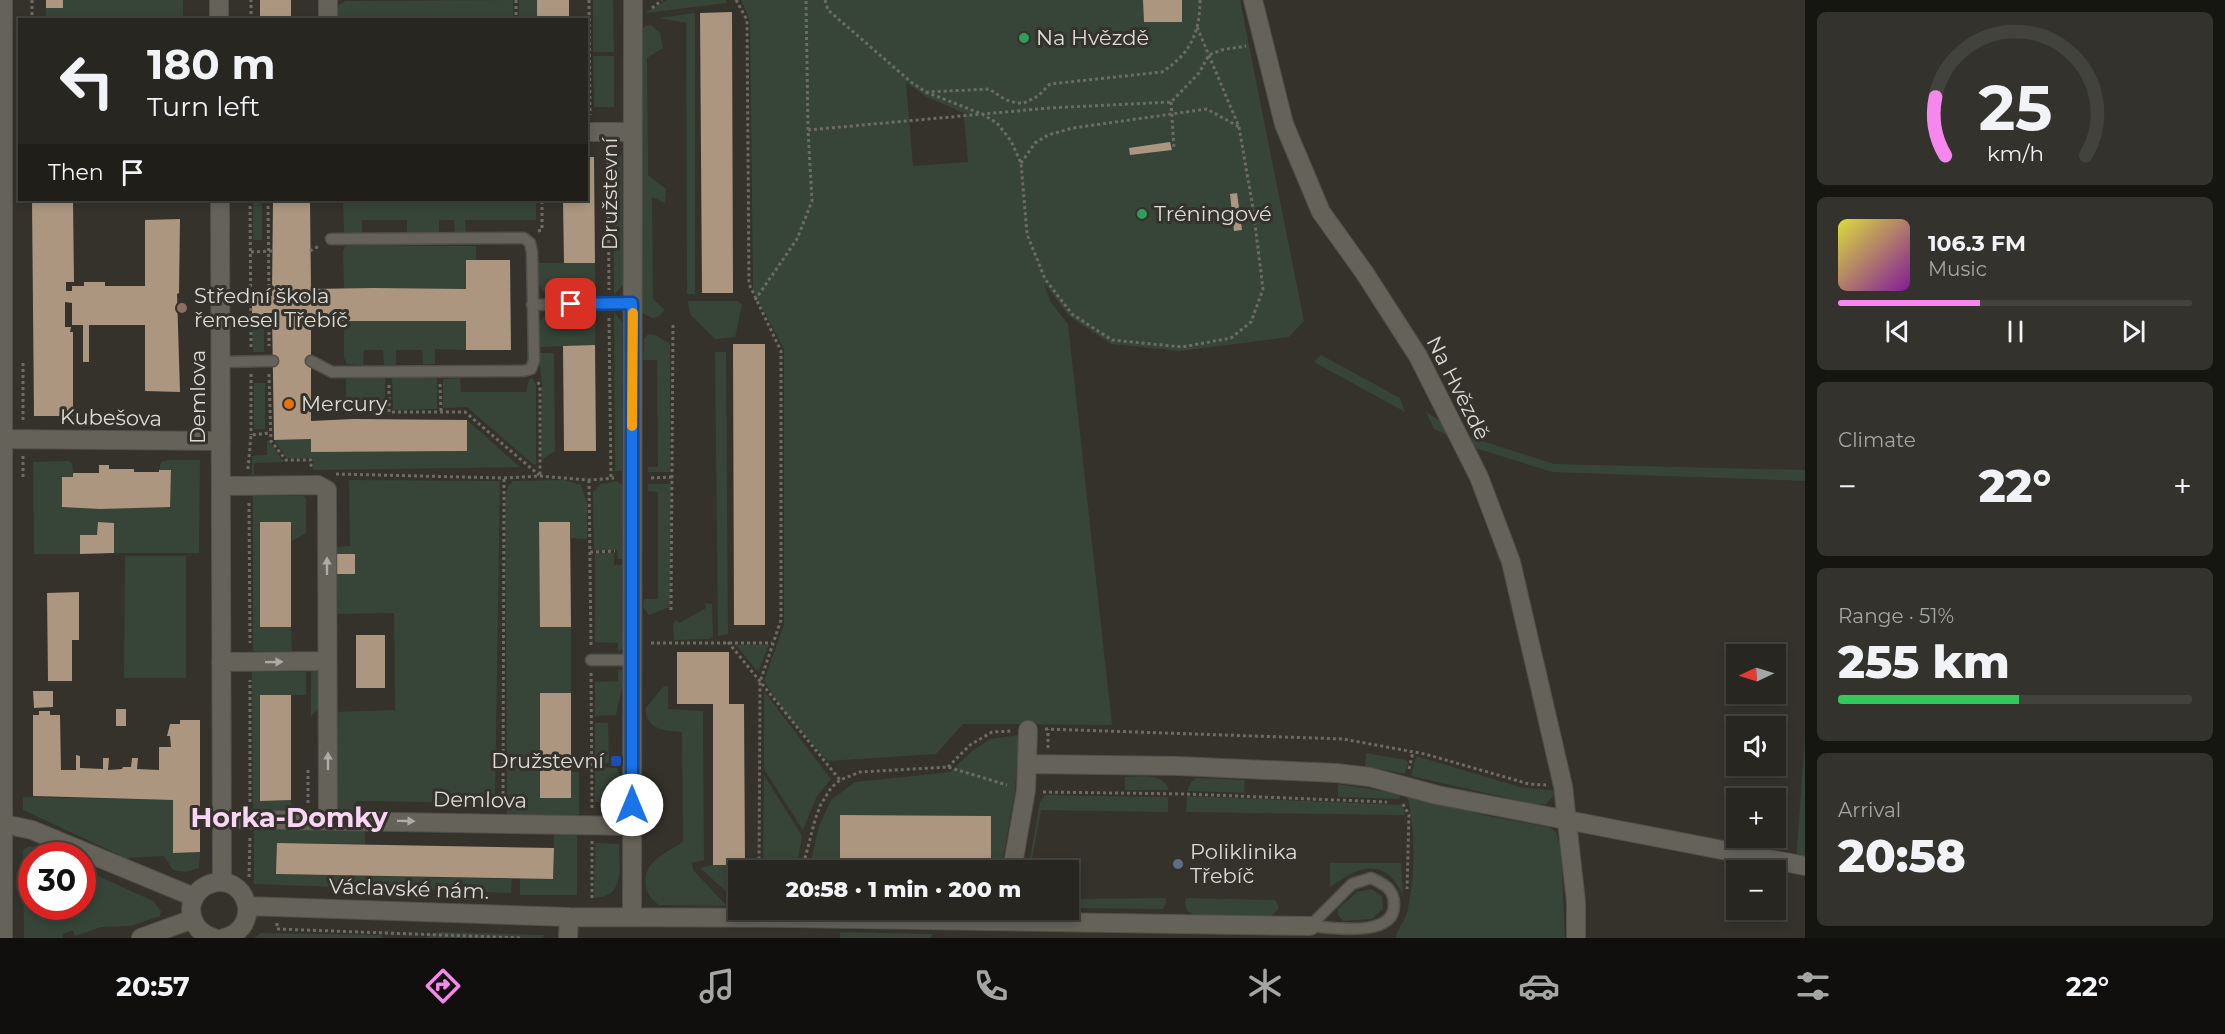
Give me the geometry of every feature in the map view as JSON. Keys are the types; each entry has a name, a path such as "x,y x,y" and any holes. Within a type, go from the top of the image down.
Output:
{"street":[{"path":"3,0 1,101 7,175 2,439 3,938"},
{"path":"219,0 219,18"},
{"path":"328,0 328,18"},
{"name":"Na Hvězdě","path":"1253,0 1284,123 1321,212 1364,272 1418,356 1479,477 1511,562 1563,786 1569,821 1576,902 1576,938"},
{"name":"Družstevní","path":"632,917 632,132 639,7"},
{"path":"588,132 632,132"},
{"name":"Demlova","path":"220,201 222,882"},
{"name":"Kubešova","path":"2,439 221,441"},
{"path":"221,486 318,484 327,490 328,820"},
{"path":"221,662 327,661"},
{"path":"1014,860 1026,790 1028,729"},
{"path":"1027,764 1179,766 1336,773 1370,777 1404,794 1437,795 1805,866"},
{"name":"Demlova","path":"222,819 632,826"},
{"path":"1,823 32,830 194,897"},
{"path":"214,938 202,932 193,919 191,907 194,897 201,889 207,885 222,882 236,887 241,892 248,914 237,933 224,938"},
{"name":"Václavské nám.","path":"247,906 569,917"},
{"path":"568,938 569,917 1310,926"},
{"path":"141,938 193,919"}],"lane":[{"path":"311,361 332,372 524,371 531,369 534,360 532,252 530,243 524,238 331,239"},
{"path":"532,305 632,303"},
{"path":"220,362 271,361"},
{"path":"591,660 632,652"},
{"path":"1371,878 1386,885 1394,897 1394,912 1389,922 1380,929 1365,931 1310,926 1352,884 1371,878"}],"path":[{"path":"32,0 32,18"},
{"path":"251,0 251,18"},
{"path":"516,0 516,18"},
{"path":"588,132 589,0"},
{"path":"639,7 662,0"},
{"path":"736,0 747,20 749,284 781,351 781,620 760,681 759,860"},
{"path":"755,300 797,239 812,201 808,130 806,0"},
{"path":"825,0 828,10 911,82 926,92 982,114 997,123 1011,141 1021,163 1027,234 1045,279 1072,314 1112,340 1182,347 1231,338 1251,322 1263,289 1253,208 1239,128 1197,27"},
{"path":"926,92 988,89 1006,100 1024,103 1038,96 1050,84 1162,72 1177,62 1189,46 1200,21 1200,0"},
{"path":"808,130 1050,108 1171,102 1199,73 1209,55 1221,50 1262,43"},
{"path":"1171,102 1174,148"},
{"path":"1021,163 1035,143 1048,135 1073,128 1207,110 1239,128"},
{"path":"249,880 250,662 247,460 251,435 250,201"},
{"path":"268,201 269,296"},
{"path":"524,238 542,230 542,201"},
{"path":"250,252 273,251"},
{"path":"269,314 271,441 286,460 311,460 311,474"},
{"path":"671,610 673,324"},
{"path":"531,369 540,386 540,476"},
{"path":"389,371 389,412 465,412 540,476"},
{"path":"440,371 441,412"},
{"path":"251,435 270,433"},
{"path":"332,474 504,478 540,476 589,480 673,477"},
{"path":"503,823 504,478"},
{"path":"589,480 593,917"},
{"path":"590,552 616,551 616,562 632,563"},
{"path":"632,652 728,642 772,643"},
{"path":"728,642 840,780"},
{"path":"948,767 970,745 992,732 1028,729 1343,739 1413,752 1529,784 1563,786"},
{"path":"1406,899 1409,815 1404,794 1413,752"},
{"path":"308,762 308,820"},
{"path":"804,860 814,820 831,788 840,780 860,772 948,767 1038,792 1404,794"},
{"path":"277,907 277,929 523,938"}],"green space":[{"path":"63,0 183,0 183,18 46,18 46,8 63,8"},
{"path":"513,0 513,18 334,18 337,8 346,1"},
{"path":"519,0 537,0 537,18 519,18"},
{"path":"593,0 613,0 614,52 593,52"},
{"path":"667,0 726,0 727,3 645,13"},
{"path":"741,0 1240,0 1304,321 1289,337 1180,351 1111,344 1069,316 1044,283 1050,301 1068,324 1112,725 963,724 936,754 828,761 785,713 764,681 784,624 784,349 753,290 750,21","holes":["906,82 925,96 968,115 964,116 968,162 913,166"]},
{"path":"695,13 695,294 687,294 686,23 659,18"},
{"path":"651,25 660,33 663,48 647,58 648,175 666,189 665,203 652,197 653,299 665,310 658,317 652,318 644,314 641,307 641,32 645,26"},
{"path":"593,56 614,56 614,107 594,107"},
{"path":"613,154 622,155 623,285 614,295"},
{"path":"253,201 262,201 262,240 253,240"},
{"path":"343,201 536,201 536,220 465,220 466,234 455,234 454,220 439,220 439,234 407,234 407,220 362,220 362,234 344,233"},
{"path":"345,246 476,246 476,260 466,289 344,289 343,251"},
{"path":"538,263 595,263 595,296 557,298 550,296 540,287"},
{"path":"688,301 738,301 742,305 735,337 715,339 690,314"},
{"path":"565,311 596,311 595,345 538,347 540,322 549,314"},
{"path":"614,312 622,322 622,471 615,471"},
{"path":"252,319 264,319 264,352 253,352"},
{"path":"344,321 466,321 466,350 435,349 435,364 423,365 422,350 396,350 396,365 384,365 383,350 364,350 363,365 347,364 344,358"},
{"path":"648,334 655,335 670,344 670,472 648,472 648,467 658,467 657,360 643,360 644,339"},
{"path":"715,352 726,352 728,634 718,636"},
{"path":"538,353 554,353 555,451 541,460 542,383"},
{"path":"1321,355 1400,398 1405,412 1314,362"},
{"path":"385,376 385,409 346,410 346,377"},
{"path":"392,376 437,376 437,409 393,410"},
{"path":"460,378 461,392 526,392 529,379 532,378 536,384 536,464 534,465 467,407 443,408 443,379"},
{"path":"254,383 265,383 265,429 254,429"},
{"path":"1426,412 1464,435 1554,464 1805,470 1805,481 1552,472 1469,446 1434,429"},
{"path":"467,420 520,467 313,470 313,458 287,458 274,440 311,439 312,452 466,451"},
{"path":"267,441 284,462 254,463 254,475 252,475 252,456 267,455"},
{"path":"200,460 199,553 114,553 114,523 98,522 97,535 80,535 80,554 34,554 33,462 68,461 72,464 73,477 62,478 62,506 109,509 171,480 171,470 159,470 161,462"},
{"path":"349,480 500,481 495,803 356,801 352,816 345,815 334,802 333,712 395,710 394,613 336,614 336,574 355,574 355,555 336,554 336,547 350,546"},
{"path":"564,480 581,485 587,503 587,539 571,538 570,522 539,522 540,627 571,627 571,693 540,693 540,798 571,798 571,772 579,772 579,819 507,818 505,497 508,486 513,481"},
{"path":"617,481 624,486 625,559 618,559 617,550 594,550 593,492 601,484"},
{"path":"648,484 671,484 670,607 649,615 643,607 644,599 658,599 658,492 648,491"},
{"path":"253,496 303,496 306,499 306,533 292,541 291,522 260,523 260,627 291,627 292,651 253,651"},
{"path":"595,553 614,553 614,565 625,565 625,642 618,653 618,643 595,642"},
{"path":"125,556 186,556 186,678 124,678"},
{"path":"705,603 712,604 713,637 674,640 673,623 676,620 679,623 706,608"},
{"path":"736,645 769,645 758,672"},
{"path":"311,668 320,673 322,705 311,716"},
{"path":"618,669 622,670 625,676 616,715 595,716 595,682 618,681"},
{"path":"252,672 306,672 306,695 260,695 260,800 291,800 291,815 253,814"},
{"path":"668,686 668,709 703,711 704,860 692,863 693,870 727,906 659,905 651,898 646,887 645,878 651,865 656,859 683,842 682,732 663,730 653,725 645,709 663,687"},
{"path":"764,691 831,779 816,798 803,830 764,769"},
{"path":"595,723 608,723 609,763 595,763"},
{"path":"1019,735 1015,792 1003,860 991,860 991,816 841,815 840,859 929,860 811,860 819,826 831,800 855,782 950,772 971,752 990,739"},
{"path":"1805,735 1805,866 1796,864"},
{"path":"1366,753 1406,760 1408,763 1405,774 1365,766"},
{"path":"1416,756 1523,788 1553,791 1554,795 1546,804 1534,804 1411,776"},
{"path":"617,767 623,785 622,802 595,802 595,768"},
{"path":"764,775 802,836 798,860 763,860"},
{"path":"1125,777 1157,778 1166,784 1169,790 1125,790"},
{"path":"1197,778 1245,780 1244,791 1247,793 1187,791 1191,782"},
{"path":"1338,784 1401,794 1399,799 1338,797"},
{"path":"1045,795 1168,797 1168,812 1041,810 1032,860 1030,860 1040,802"},
{"path":"1407,795 1483,815 1549,827 1556,832 1561,849 1565,938 1396,938 1407,913 1412,884 1413,839"},
{"path":"1187,796 1403,805 1405,815 1186,812"},
{"path":"23,797 173,800 173,853 200,852 199,868 186,872 173,870 164,856 126,858 96,842 23,810"},
{"path":"254,829 365,830 365,844 277,843 277,874 512,879 511,893 254,884"},
{"path":"554,830 577,830 577,895 520,895 520,879 553,879"},
{"path":"595,843 619,844 620,864 619,879 613,891 606,896 594,898"},
{"path":"1330,863 1401,863 1403,895 1393,879 1385,872 1369,868 1353,873 1330,887"},
{"path":"728,865 728,893 700,868"},
{"path":"96,875 153,901 161,911 160,916 131,926 101,927 75,936 73,930 63,934 63,938 24,938 24,920 96,920"},
{"path":"1371,889 1382,896 1383,909 1372,919 1343,921 1338,915 1338,909 1357,892"},
{"path":"1166,898 1166,903 1163,909 1079,908 1079,899"},
{"path":"1186,898 1275,900 1278,910 1271,916 1197,916 1187,911"},
{"path":"441,932 544,935 543,938 426,938 431,934"},
{"path":"840,932 932,934 931,938 840,938"},
{"path":"261,933 381,935 383,938 254,938"}],"building":[{"path":"46,0 63,0 63,8 46,8"},
{"path":"260,0 291,0 291,18 260,18"},
{"path":"537,0 569,0 569,18 537,18"},
{"path":"1143,0 1182,0 1182,22 1144,22"},
{"path":"732,12 733,293 702,293 700,13"},
{"path":"1170,142 1172,150 1130,155 1129,148"},
{"path":"588,157 594,157 595,263 564,263 563,201 588,201"},
{"path":"1237,193 1242,230 1234,231 1230,194"},
{"path":"32,201 73,201 74,282 66,282 66,291 72,291 72,286 84,286 84,282 105,282 105,286 145,286 145,220 180,219 179,293 177,294 180,392 145,391 145,325 89,325 89,362 83,362 83,325 72,325 72,303 65,302 65,327 71,327 70,332 73,332 73,416 34,416"},
{"path":"273,201 310,201 311,289 466,289 466,260 510,260 511,350 466,350 466,321 311,321 311,421 467,420 467,451 311,452 311,439 274,440 272,313 264,313 264,319 252,319 252,291 263,291 263,296 272,296"},
{"path":"733,344 765,344 765,625 734,625"},
{"path":"595,345 596,451 564,451 563,346"},
{"path":"99,465 109,465 109,469 134,469 134,472 171,470 170,507 100,509 62,507 62,477 73,477 73,473 99,473"},
{"path":"98,522 114,523 114,553 80,554 80,535 97,535"},
{"path":"260,522 291,522 291,627 260,627"},
{"path":"539,522 570,522 571,627 540,627"},
{"path":"336,554 355,554 355,574 336,574"},
{"path":"79,592 79,640 72,640 72,681 48,681 47,593"},
{"path":"356,635 385,635 385,688 356,688"},
{"path":"677,652 729,652 729,704 744,704 745,860 728,860 728,865 713,865 713,704 677,704"},
{"path":"33,691 53,691 53,707 34,708"},
{"path":"540,693 571,693 571,798 540,798"},
{"path":"260,695 291,695 291,800 260,801"},
{"path":"116,709 126,709 126,726 116,726"},
{"path":"39,711 50,711 50,715 60,715 61,770 76,770 76,755 80,756 80,768 103,769 103,758 109,758 108,770 122,769 131,767 132,758 138,758 137,769 159,770 159,747 171,747 170,736 167,736 170,724 180,724 180,720 200,720 200,852 173,853 173,800 33,796 33,715 39,715"},
{"path":"840,815 991,816 991,860 840,859"},
{"path":"277,843 554,848 553,879 276,874"}],"slow traffic":[{"path":"632,426 633,313"}],"place":[{"name":"Na Hvězdě","path":"1024,38"},
{"name":"Tréningové","path":"1142,214"},
{"name":"Střední škola řemesel Třebíč","path":"182,308"},
{"name":"Mercury","path":"289,404"},
{"name":"Družstevní","path":"616,761"},
{"name":"Poliklinika Třebíč","path":"1178,864"}],"district":[{"name":"Horka-Domky","path":"289,818"}],"route":[{"path":"571,304 632,303 632,805"}]}
